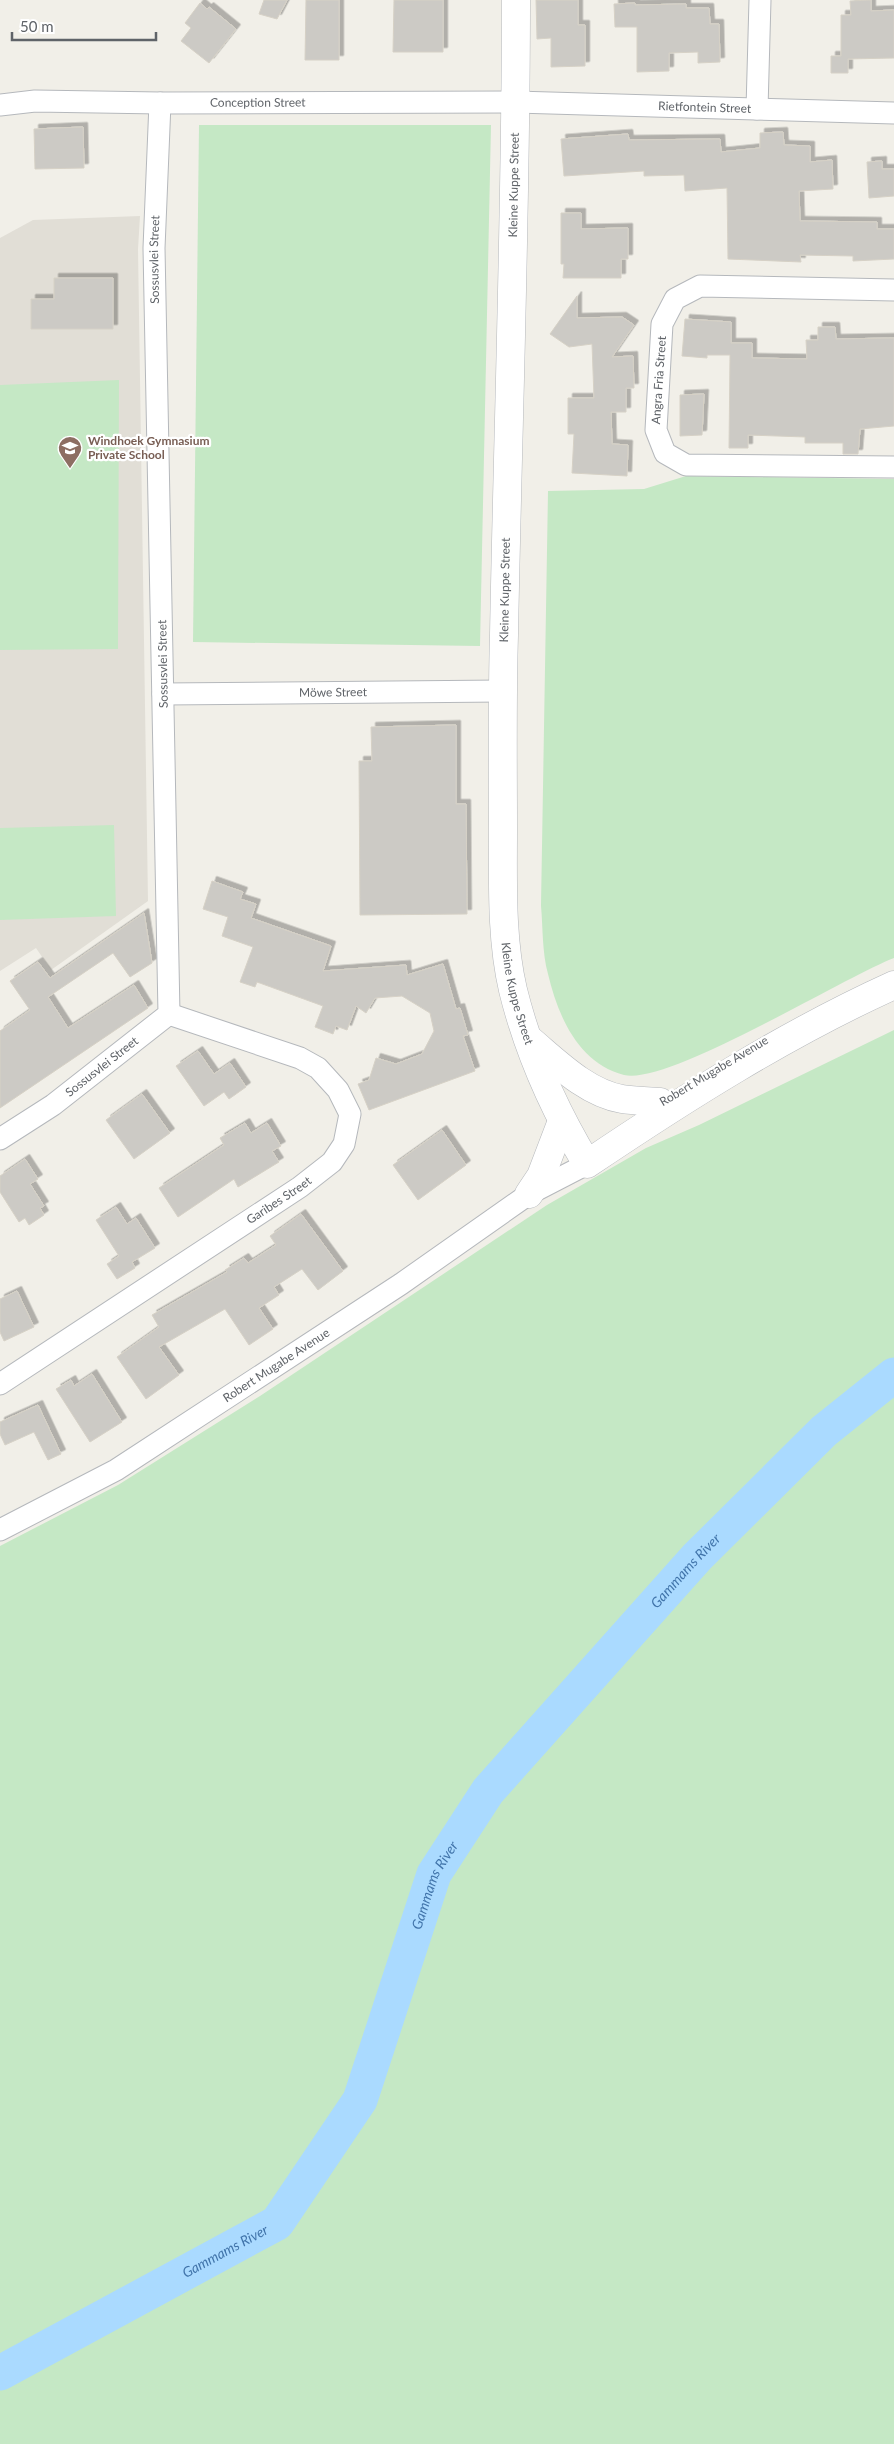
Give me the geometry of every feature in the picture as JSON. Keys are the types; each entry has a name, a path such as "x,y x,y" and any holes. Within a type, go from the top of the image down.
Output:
{"street":[{"name":"Kleine Kuppe Street","path":"516,0 516,102 502,691 503,898 507,954 513,990 528,1038 562,1121 582,1157"},
{"path":"757,109 760,0"},
{"name":"Conception Street","path":"0,104 36,101 160,103 516,102"},
{"name":"Rietfontein Street","path":"516,102 894,113"},
{"name":"Sossusvlei Street","path":"0,1140 53,1105 169,1014 154,248 160,103"},
{"name":"Angra Fria Street","path":"894,290 700,286 675,299 662,324 656,430 665,452 686,465 894,467"},
{"name":"Möwe Street","path":"163,694 502,691"},
{"name":"Robert Mugabe Avenue","path":"0,1530 116,1470 401,1284 660,1102 753,1046 894,974"},
{"name":"Robert Mugabe Avenue","path":"582,1157 863,999 894,986"},
{"name":"Garibes Street","path":"0,1384 300,1187 332,1162 344,1144 350,1114 338,1090 318,1068 300,1058 169,1014"},
{"path":"528,1038 572,1075 596,1089 620,1099 660,1102"},
{"path":"537,1189 562,1121"}],"shaded area":[{"name":"Windhoek Gymnasium Private School","path":"140,216 138,249 148,901 51,970 36,948 0,971 0,238 33,220"}],"green space":[{"path":"199,125 491,125 480,646 193,642"},
{"path":"119,380 118,649 0,650 0,385"},
{"path":"686,476 894,479 894,958 715,1048 677,1064 646,1074 624,1075 608,1069 594,1060 572,1036 552,990 545,957 541,906 548,491 644,489"},
{"path":"114,825 116,916 0,920 0,828"},
{"path":"894,1030 894,2444 0,2444 0,1546 118,1485 260,1396 547,1205 646,1148 699,1125"}],"building":[{"path":"264,0 287,0 277,19 259,14"},
{"path":"306,0 339,0 339,60 305,60"},
{"path":"394,0 443,0 443,52 393,52"},
{"path":"536,0 578,0 578,25 585,25 585,66 551,67 551,38 537,39"},
{"path":"871,0 871,11 894,10 894,58 848,59 848,73 831,73 831,56 841,56 841,15 851,15 850,1"},
{"path":"200,3 207,9 209,7 236,29 209,63 181,41 191,28 185,23"},
{"path":"635,3 635,5 686,4 686,8 709,8 710,24 719,24 720,62 698,63 698,52 669,53 669,71 637,72 637,27 615,27 614,4"},
{"path":"83,127 84,168 35,169 34,129"},
{"path":"783,132 784,145 810,146 810,162 832,160 833,189 799,191 800,221 877,222 877,229 894,229 894,259 853,261 853,256 800,255 801,262 728,259 727,188 685,191 684,175 644,176 644,171 564,176 561,139 628,134 629,140 720,139 721,152 760,148 760,133"},
{"path":"882,161 882,169 894,169 894,196 869,198 867,162"},
{"path":"561,213 581,213 581,229 628,228 628,259 621,259 621,278 563,278 564,264 561,264"},
{"path":"54,278 113,278 113,329 31,329 31,299 54,299"},
{"path":"577,296 577,318 622,317 634,325 612,357 633,356 634,388 626,388 626,412 611,412 612,444 628,445 627,476 572,473 574,434 568,434 568,398 594,398 592,344 569,347 550,334"},
{"path":"685,319 731,322 731,343 752,343 752,358 807,359 806,340 818,340 818,327 835,327 836,339 894,338 894,426 860,429 858,454 843,454 843,443 805,443 805,437 748,435 748,448 729,448 730,355 707,355 707,358 682,356"},
{"path":"704,394 702,435 680,436 680,395"},
{"path":"456,725 456,804 466,804 467,914 360,915 359,761 372,761 371,727"},
{"path":"212,881 243,892 240,899 256,904 251,918 331,946 323,971 406,965 407,975 443,964 456,1009 460,1008 468,1035 463,1036 475,1071 369,1110 358,1084 369,1080 376,1058 396,1064 422,1054 434,1031 430,1013 402,996 375,998 366,1013 356,1006 347,1030 336,1026 333,1034 315,1027 323,1006 257,982 255,987 240,982 253,947 222,936 228,917 203,909"},
{"path":"144,913 152,963 130,977 113,953 48,997 68,1028 134,985 148,1008 0,1108 0,1031 30,1010 10,981 38,962 50,978"},
{"path":"198,1051 214,1074 230,1063 246,1087 229,1099 224,1092 204,1106 176,1066"},
{"path":"142,1094 170,1133 134,1159 106,1120"},
{"path":"245,1123 251,1133 267,1123 281,1146 272,1151 279,1162 238,1187 234,1179 178,1217 159,1188 224,1145 220,1138"},
{"path":"442,1130 466,1165 418,1200 393,1165"},
{"path":"25,1159 38,1179 30,1184 44,1206 40,1208 44,1215 29,1225 25,1218 19,1222 0,1192 0,1176"},
{"path":"116,1207 127,1224 136,1218 155,1248 132,1262 135,1268 117,1279 107,1264 119,1256 96,1220"},
{"path":"301,1214 343,1271 318,1290 302,1269 274,1287 279,1295 259,1308 273,1329 249,1345 225,1309 159,1347 179,1375 146,1399 117,1357 159,1327 152,1315 227,1272 225,1270 244,1258 248,1263 276,1245 270,1236"},
{"path":"17,1291 34,1327 4,1341 0,1332 0,1299"},
{"path":"92,1374 122,1422 90,1442 56,1389 71,1380 74,1386"},
{"path":"38,1405 61,1454 48,1460 34,1432 5,1445 0,1434 0,1422"}],"waterway":[{"name":"Gammams River","path":"0,2373 277,2223 360,2100 434,1874 488,1791 697,1557 824,1431 894,1375"}],"place":[{"name":"Windhoek Gymnasium Private School","path":"70,469"}]}
